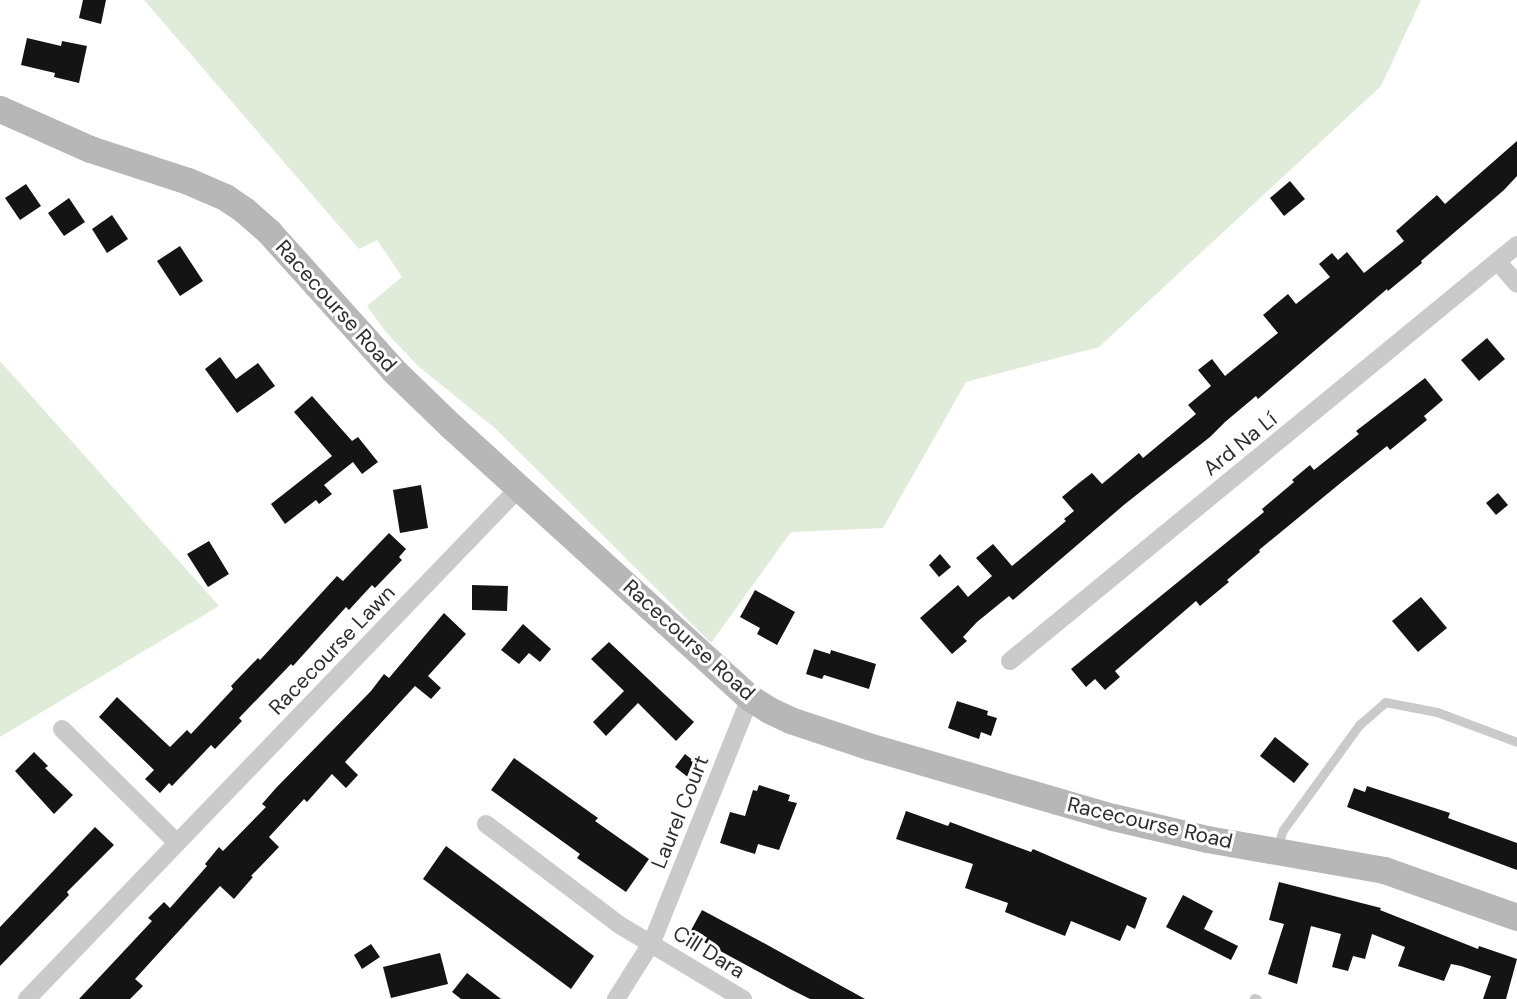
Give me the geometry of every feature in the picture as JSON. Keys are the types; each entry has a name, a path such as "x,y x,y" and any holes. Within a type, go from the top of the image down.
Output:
{"street":[{"name":"Racecourse Road","path":"0,109 90,149 188,181 225,197 244,210 269,232 394,370 519,488 750,698 790,720 985,781 1113,817 1207,839 1384,870 1517,917"},
{"name":"Ard Na Lí","path":"1010,662 1517,245"},
{"path":"1498,262 1517,285"},
{"name":"Racecourse Lawn","path":"27,999 519,488"},
{"name":"Laurel Court","path":"616,999 652,942 750,698"},
{"path":"62,729 177,843"},
{"path":"486,824 618,924 652,942"},
{"name":"Cill Dara","path":"652,942 743,999"}],"lane":[{"path":"1276,850 1283,830 1359,725 1385,702 1437,712 1517,742"}],"green space":[{"path":"144,0 1421,0 1381,86 1099,347 966,382 883,528 791,532 711,643 496,429 418,366 385,331 367,306 402,277 377,240 359,249"},
{"path":"0,361 219,606 0,737"}],"building":[{"path":"83,0 106,0 101,24 79,18"},
{"path":"27,38 61,46 62,41 87,46 79,83 54,77 55,73 21,65"},
{"path":"1517,141 1517,176 1504,190 1421,261 1422,263 1388,291 1387,289 1258,399 1256,396 1210,437 1125,504 1013,600 1009,596 977,622 963,637 967,641 952,654 920,618 958,585 968,597 992,576 976,558 993,544 1012,566 1066,521 1064,519 1074,511 1062,497 1092,473 1102,484 1139,453 1143,458 1196,414 1188,405 1211,386 1198,370 1212,359 1225,376 1278,333 1263,315 1288,294 1296,304 1330,277 1319,264 1332,253 1338,260 1347,252 1364,273 1404,241 1396,231 1437,195 1445,204"},
{"path":"1290,181 1305,199 1284,216 1270,198"},
{"path":"26,184 41,206 20,220 5,198"},
{"path":"69,198 85,222 64,236 48,213"},
{"path":"112,215 128,239 107,253 92,229"},
{"path":"180,246 203,281 180,296 157,261"},
{"path":"1487,338 1505,359 1479,381 1461,360"},
{"path":"220,357 236,379 258,363 275,386 237,413 205,369"},
{"path":"1425,378 1443,400 1424,416 1427,420 1390,450 1387,446 1343,481 1259,550 1260,552 1227,580 1229,582 1200,606 1196,601 1115,671 1120,677 1105,690 1095,679 1086,687 1071,669 1264,512 1262,509 1310,465 1314,470 1359,434 1356,431"},
{"path":"312,396 352,441 358,437 378,462 362,474 353,462 324,485 332,494 319,504 316,500 285,524 271,504 332,456 294,412"},
{"path":"421,485 428,528 400,533 393,490"},
{"path":"1498,493 1508,505 1496,515 1486,503"},
{"path":"389,533 406,549 399,557 402,560 375,588 372,585 349,610 346,607 293,666 291,664 239,718 242,721 215,749 211,745 172,786 169,783 160,793 145,779 154,770 99,717 117,697 170,747 187,730 191,734 233,689 231,686 258,658 260,660 337,576 343,581"},
{"path":"209,541 229,574 208,587 187,554"},
{"path":"940,554 951,567 939,577 929,565"},
{"path":"472,585 508,586 507,611 472,610"},
{"path":"755,590 795,612 777,645 757,634 760,628 740,617"},
{"path":"1421,597 1447,628 1418,652 1392,621"},
{"path":"444,613 466,634 428,676 441,688 431,699 415,686 345,762 358,775 346,788 332,774 307,802 304,799 269,837 279,847 251,876 253,877 234,899 220,886 135,979 143,986 130,999 79,999 152,921 148,918 164,902 170,908 207,866 205,864 219,847 223,851 266,807 262,804 276,788 371,691 384,674 389,678"},
{"path":"523,624 551,649 540,662 529,653 519,664 501,650"},
{"path":"609,642 694,722 676,741 638,703 606,736 593,722 624,691 591,659"},
{"path":"814,649 830,654 831,650 876,664 869,689 824,675 822,679 806,674"},
{"path":"957,701 988,711 987,715 997,718 991,736 981,732 979,739 948,728"},
{"path":"1275,737 1309,764 1294,783 1260,756"},
{"path":"34,752 48,766 45,768 73,795 54,814 15,771"},
{"path":"685,754 699,765 689,778 675,767"},
{"path":"514,758 598,818 595,821 649,859 626,892 577,858 580,854 491,790"},
{"path":"759,785 790,795 788,801 797,803 779,850 758,844 755,854 720,843 730,812 745,816 753,790 757,791"},
{"path":"1367,786 1450,813 1448,818 1517,843 1517,870 1347,807 1354,788 1365,792"},
{"path":"906,811 948,826 950,822 1031,852 1033,849 1147,898 1135,929 1127,925 1120,941 1071,921 1065,936 1005,912 1008,903 965,888 973,864 896,839"},
{"path":"95,827 114,845 67,892 69,895 0,966 0,927"},
{"path":"446,846 594,956 571,989 423,879"},
{"path":"1279,882 1381,908 1380,910 1478,949 1479,946 1517,959 1506,999 1483,999 1491,976 1461,966 1451,964 1444,981 1398,966 1405,947 1372,934 1365,959 1353,956 1348,971 1332,967 1341,934 1311,926 1297,984 1268,974 1284,924 1269,920"},
{"path":"1183,895 1213,911 1204,929 1238,946 1231,960 1166,927"},
{"path":"702,910 865,999 810,999 689,934"},
{"path":"371,944 380,957 362,969 354,955"},
{"path":"440,953 448,984 391,998 383,967"},
{"path":"467,973 501,999 461,999 452,992"}]}
